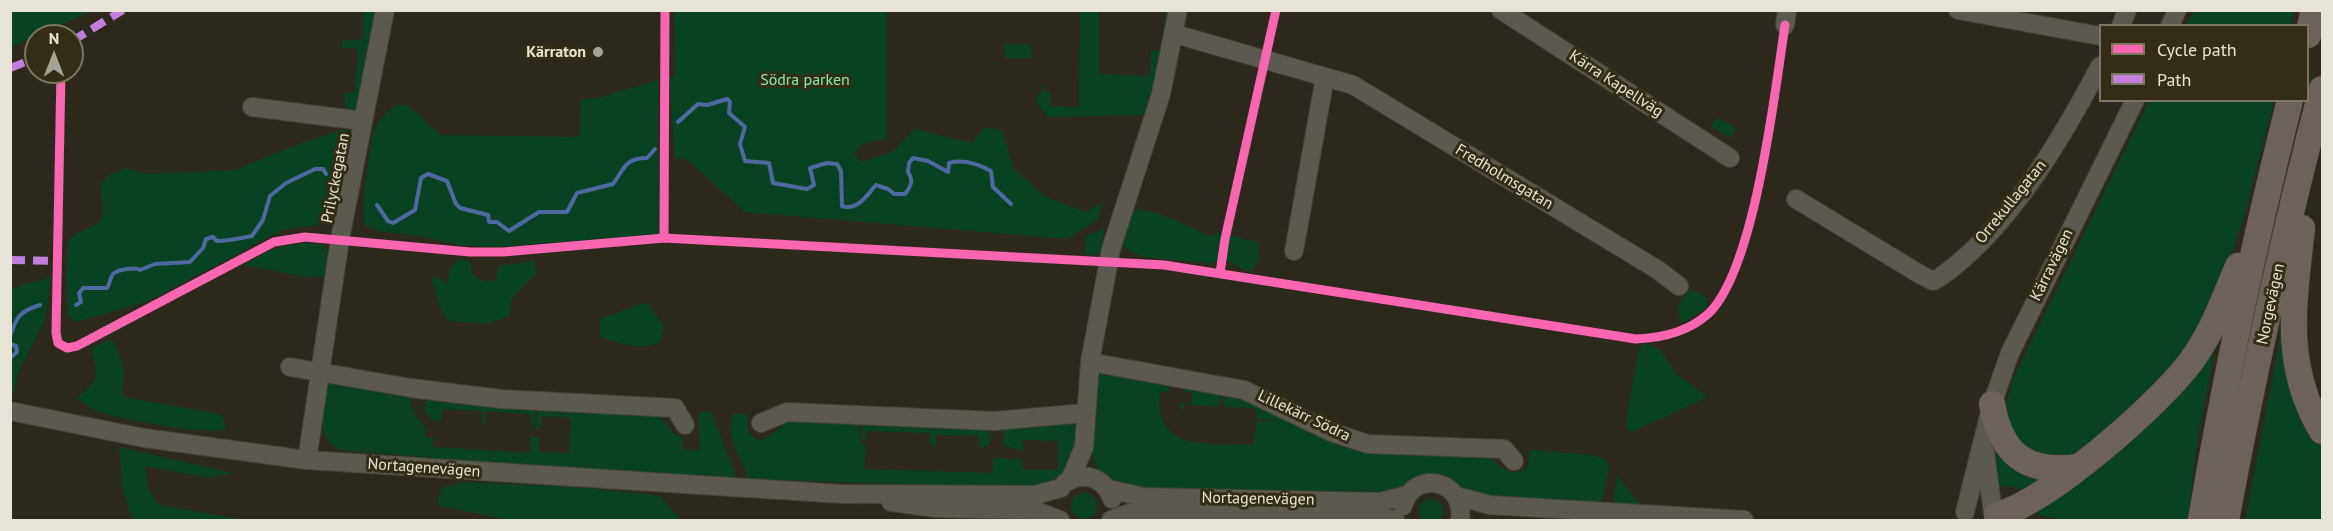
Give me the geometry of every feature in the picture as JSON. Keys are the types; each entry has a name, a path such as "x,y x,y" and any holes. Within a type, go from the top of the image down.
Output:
{"highway":[{"path":"2309,28 2314,10"},
{"path":"2322,91 2293,315 2296,367 2303,392 2322,431"},
{"name":"Norgevägen","path":"2226,520 2244,423 2292,206 2322,91"},
{"name":"Norgevägen","path":"2200,520 2218,418 2261,214 2289,102"},
{"path":"1998,516 2025,506 2078,466 2124,429 2192,361 2216,319 2261,214"},
{"path":"1992,404 2000,433 2017,456 2029,464 2044,468 2078,466"}],"street":[{"name":"Prilyckegatan","path":"307,460 340,239 385,10"},
{"path":"1104,485 1089,464 1084,447 1089,362 1111,249 1161,94 1175,34 1178,10"},
{"name":"Kärra Kapellväg","path":"1501,10 1730,158"},
{"path":"1958,10 2099,36"},
{"path":"2171,24 2177,10"},
{"name":"Fredholmsgatan","path":"1175,34 1353,85 1658,270 1679,286"},
{"name":"Orrekullagatan","path":"1796,199 1922,275 1933,280 1939,278 1979,242 2020,195 2061,136 2099,68"},
{"path":"1294,251 1325,77"},
{"name":"Kärravägen","path":"1959,516 1985,435 1992,404 2010,353 2134,102"},
{"name":"Prilyckegatan","path":"252,107 363,121"},
{"name":"Lillekärr Södra","path":"1089,362 1244,390 1261,396 1331,432 1368,444 1504,449 1514,461"},
{"path":"290,367 411,388 501,399 675,408 685,425"},
{"name":"Nortagenevägen","path":"10,411 144,438 307,460 842,494 1035,495 1085,476 1104,485 1144,497 1380,502 1408,495 1415,488 1432,483 1450,489 1456,496 1490,505 1744,520"},
{"path":"761,423 787,412 994,422 1085,413"},
{"name":"Kärravägen","path":"1985,435 1988,492 1998,516"},
{"path":"1066,484 1084,447"},
{"name":"Nortagenevägen","path":"1060,520 1055,504 1066,484"},
{"name":"Nortagenevägen","path":"1104,485 1113,505 1110,520 1147,510 1372,516 1395,520"},
{"name":"Nortagenevägen","path":"842,494 936,508 1033,510 1060,520"},
{"path":"1404,520 1402,510 1408,495"},
{"path":"1456,496 1460,504 1460,520"},
{"path":"1959,516 1979,509 1998,516"}],"green space":[{"path":"11,10 91,10 62,24 24,24 24,41 11,47"},
{"path":"2194,10 2294,11 2290,24 2187,24"},
{"path":"363,11 379,11 356,112 346,110 344,94 355,92 358,49 342,48 342,41 363,39"},
{"name":"Södra parken","path":"674,11 887,11 887,138 862,144 854,154 862,162 894,151 914,129 972,143 984,128 1002,130 1013,168 1045,197 1086,212 1102,203 1099,219 1067,239 745,212 685,158 675,159 669,77 675,76"},
{"path":"1080,11 1099,11 1099,74 1150,76 1151,50 1160,51 1166,11 1170,11 1156,76 1143,115 1048,117 1038,104 1037,96 1046,84 1046,91 1050,91 1050,106 1079,107"},
{"path":"1004,44 1031,45 1032,58 1006,58"},
{"path":"658,80 659,234 496,247 459,245 426,237 378,231 365,225 365,191 373,134 378,123 395,105 408,105 440,135 580,137 581,99 598,98"},
{"path":"2149,102 2274,102 2244,217 2218,294 2177,363 2136,405 2074,457 2028,454 2019,444 2009,427 2006,410 2014,377"},
{"path":"1717,117 1737,129 1731,138 1711,126"},
{"path":"345,129 352,135 342,185 330,223 282,230 149,301 76,322 68,316 66,278 68,241 76,234 98,224 103,213 101,184 109,175 126,168 148,174 235,170 302,143"},
{"path":"1139,209 1163,215 1210,236 1217,233 1258,242 1259,258 1252,270 1247,271 1228,261 1207,263 1145,257 1133,253 1123,245 1132,212"},
{"path":"1104,229 1101,254 1085,255 1086,236"},
{"path":"302,243 321,244 331,253 326,277 307,277 244,265 269,250"},
{"path":"461,259 471,262 472,274 484,282 495,280 499,266 533,261 537,272 511,299 510,316 487,324 449,321 440,308 432,279 437,277 446,284 451,266"},
{"path":"51,275 45,320 18,373 13,392 11,391 11,290"},
{"path":"1690,289 1706,297 1708,306 1683,323 1680,320 1678,306"},
{"path":"647,303 664,325 660,342 638,346 614,342 600,336 600,319"},
{"path":"2285,314 2322,442 2322,520 2245,520"},
{"path":"2218,333 2196,448 2188,520 2060,520 2037,514 2032,508"},
{"path":"110,340 114,342 123,366 124,397 219,414 223,417 226,429 204,431 148,423 105,414 83,403 77,398 95,381 96,367 91,348"},
{"path":"1645,343 1659,349 1676,374 1708,397 1632,432 1627,429 1626,421 1639,349"},
{"path":"1102,373 1168,386 1169,393 1160,392 1160,412 1166,426 1175,435 1188,441 1253,445 1257,422 1290,420 1312,431 1487,456 1510,472 1527,468 1530,450 1593,455 1606,460 1609,467 1601,504 1481,498 1457,489 1387,494 1127,491 1103,475 1093,455 1092,413 1097,375"},
{"path":"327,382 409,397 415,416 426,428 425,437 433,438 433,447 530,453 530,436 539,439 539,452 569,453 571,418 542,416 540,429 527,430 536,428 538,407 658,415 675,435 682,437 682,449 700,450 699,414 700,412 711,412 737,478 502,464 342,450 326,438 323,430 322,411"},
{"path":"1185,388 1220,393 1219,407 1185,404 1182,413 1181,403 1192,403 1192,392 1184,392"},
{"path":"1223,394 1241,397 1288,418 1284,421 1257,419 1255,408 1224,407"},
{"path":"427,398 535,407 535,424 531,426 531,414 486,411 485,423 482,423 483,411 442,409 441,421 432,420 424,411"},
{"path":"734,414 747,414 749,433 758,440 765,439 789,421 859,423 860,443 866,445 864,469 992,473 993,458 1022,459 1023,470 1058,470 1058,441 1023,440 1023,451 1003,445 1004,427 1069,421 1077,429 1077,440 1071,462 1049,489 749,479 732,438 731,421"},
{"path":"862,424 985,427 991,436 989,444 982,448 979,446 979,436 936,435 936,445 930,445 930,433 866,431 865,442 862,439"},
{"path":"1993,436 2049,477 2023,491 2014,487 1995,486 1990,450"},
{"path":"119,447 233,473 208,478 145,466 148,488 159,505 247,520 132,520 122,484"},
{"path":"1617,475 1639,504 1613,504"},
{"path":"464,482 590,488 660,496 680,520 509,520 437,505 441,488"},
{"path":"1084,493 1093,497 1097,506 1093,515 1084,519 1075,515 1071,506 1075,497"},
{"path":"1431,499 1436,500 1442,506 1442,516 1436,522 1431,523 1426,522 1420,516 1419,511 1420,506 1426,500"}],"waterway":[{"path":"678,122 698,104 707,105 727,99 730,102 729,113 745,127 740,144 745,161 769,163 773,183 807,189 814,185 810,168 827,163 837,164 841,171 842,206 857,204 876,185 894,194 905,194 911,183 908,172 909,163 913,158 928,161 948,172 949,163 954,162 970,163 986,168 991,171 993,187 1011,204"},
{"path":"377,205 388,221 393,223 415,210 421,178 428,174 447,181 456,204 460,208 488,215 489,222 497,222 509,231 539,212 567,212 577,193 613,184 629,163 647,158 655,149"},
{"path":"76,305 81,302 79,293 83,288 107,288 113,274 119,271 140,270 155,264 190,262 203,248 206,239 213,237 221,241 252,236 263,220 270,196 286,183 315,169 323,169 326,174"},
{"path":"10,337 14,324 23,312 40,305"},
{"path":"10,344 16,346 17,352 10,358"}],"marked path":[{"path":"84,34 123,10"},
{"path":"10,68 24,63"},
{"path":"10,260 56,261"}],"cycle path":[{"path":"664,238 665,10"},
{"path":"1220,273 1225,239 1276,10"},
{"path":"61,84 56,333 58,343 67,348 77,346 274,242 305,237 470,252 503,252 664,238 1164,265 1636,339 1683,330 1708,314 1724,292 1738,260 1760,178 1785,25"}],"place":[{"name":"Kärraton","path":"598,52"}]}
